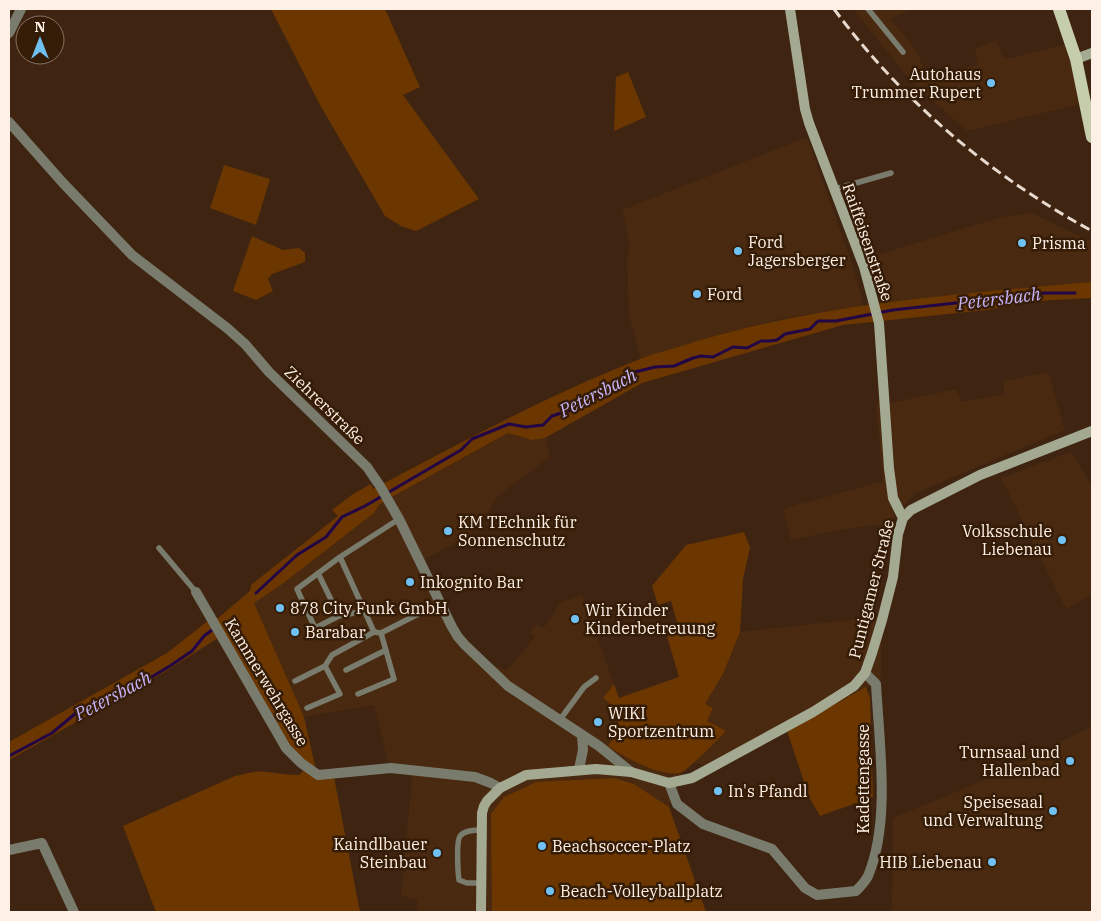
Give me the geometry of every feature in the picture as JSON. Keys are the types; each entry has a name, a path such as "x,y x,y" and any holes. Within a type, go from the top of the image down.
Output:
{"main road":[{"name":"Raiffeisenstraße","path":"790,9 806,109 864,266 879,323 889,468 893,498 903,518"},
{"path":"1059,9 1076,59 1092,137"},
{"path":"1076,59 1092,53"},
{"name":"Puntigamer Straße","path":"481,912 484,806 500,788 526,775 596,769 631,772 669,783 692,778 813,712 854,686 865,673 893,576 898,534 903,518 922,503 980,475 1092,431"}],"street":[{"path":"9,34 21,9"},
{"name":"Ziehrerstraße","path":"9,122 63,183 132,255 245,344 269,372 367,468 388,500 458,637 474,654 508,686 599,746 631,772"},
{"name":"Kammerwehrgasse","path":"196,592 286,748 310,771 318,775 333,775 375,769 408,770 475,777 500,788"},
{"name":"Kadettengasse","path":"669,783 677,804 703,824 772,849 805,888 817,895 856,891 867,878 876,851 880,820 881,779 876,684 865,673"},
{"path":"579,770 582,736"},
{"path":"38,832 74,912"},
{"path":"9,850 42,843"}],"lane":[{"path":"868,9 903,52"},
{"path":"835,188 891,173"},
{"path":"364,611 339,616 315,628 297,589 340,557 398,519"},
{"path":"159,548 196,592"},
{"path":"340,557 374,632"},
{"path":"318,573 339,616"},
{"path":"295,681 325,666 332,655 374,632 381,633 440,603"},
{"path":"358,694 394,679 381,633"},
{"path":"346,670 386,650"},
{"path":"308,708 340,694 325,666"},
{"path":"559,720 584,687 596,678"},
{"path":"482,830 467,832 461,835 458,841 459,880 467,883 482,883"}],"shaded area":[{"path":"271,9 385,9 420,87 403,95 479,199 416,231 401,226 385,216 320,105"},
{"path":"853,9 912,9 890,18 918,53 926,77 977,65 975,49 997,40 1003,58 1012,58 1070,43 1085,103 967,131 912,82"},
{"path":"628,72 646,117 614,131 616,77"},
{"name":"Ford Jagersberger","path":"807,137 853,267 864,306 785,318 725,333 641,358 629,315 627,258 630,245 622,210"},
{"path":"224,165 270,179 256,225 210,208"},
{"path":"1032,213 1092,242 1092,282 882,302 867,258 1001,217"},
{"path":"252,236 283,250 299,248 305,253 305,262 272,274 268,279 273,291 256,300 233,291"},
{"path":"1092,282 1092,298 1036,301 986,310 843,325 642,383 545,438 532,440 508,433 379,505 374,513 281,585 254,603 304,717 316,770 290,748 217,619 250,591 251,585 338,516 332,510 353,494 371,484 373,489 538,404 646,357 743,329 842,309 941,296"},
{"path":"1048,372 1065,430 916,493 887,524 850,528 791,540 783,509 883,481 876,402 891,403 956,389 961,402 1004,395 1004,381"},
{"path":"508,433 532,440 545,438 550,457 499,495 478,527 464,539 421,561 452,627 486,664 506,671 535,637 530,633 537,624 543,628 552,617 559,603 582,595 614,684 603,698 613,705 620,729 664,773 681,773 669,807 706,912 418,912 417,899 401,896 412,778 388,764 374,705 304,717 254,603 281,585 374,513 379,505"},
{"name":"Volksschule Liebenau","path":"1071,452 1092,486 1092,594 1066,609 1001,478"},
{"path":"744,532 750,548 743,579 740,632 723,674 705,704 713,708 707,721 726,731 696,761 680,773 663,772 642,765 608,746 620,729 613,706 603,698 614,684 619,698 679,677 667,636 680,632 671,601 658,605 652,586 686,545"},
{"path":"877,617 887,623 881,639 881,678 879,681 718,768 694,763 726,731 707,721 705,704 723,674 740,632"},
{"path":"209,620 218,638 163,673 9,760 9,742 167,653"},
{"path":"866,687 870,698 873,797 820,816 810,799 787,731"},
{"name":"HIB Liebenau","path":"1092,726 1092,912 892,912 893,818 987,779"},
{"path":"304,770 334,777 360,912 156,912 123,826 235,776 250,772 299,775"},
{"path":"614,778 634,784 669,807 706,912 492,912 491,814 504,797 536,782"}],"waterway":[{"name":"Petersbach","path":"256,593 297,555 326,537 342,517 365,506 461,450 472,439 509,424 526,427 543,425 552,416 574,409 583,401 594,398 603,391 613,389 617,381 635,372 655,367 674,366 701,356 713,357 733,347 747,348 761,341 777,340 785,334 810,329 818,321 836,321 893,310 1045,293 1075,293"},
{"name":"Petersbach","path":"9,756 52,733 82,708 145,681 170,666 192,651 204,636 212,630"}],"railway":[{"path":"834,9 889,75 919,106 951,134 1019,186 1092,231"}],"place":[{"name":"Autohaus Trummer Rupert","path":"991,83"},
{"name":"Prisma","path":"1022,243"},
{"name":"Ford Jagersberger","path":"738,251"},
{"name":"Ford","path":"697,294"},
{"name":"KM TEchnik für Sonnenschutz","path":"448,531"},
{"name":"Volksschule Liebenau","path":"1062,540"},
{"name":"Inkognito Bar","path":"410,582"},
{"name":"878 City Funk GmbH","path":"280,608"},
{"name":"Wir Kinder Kinderbetreuung","path":"575,619"},
{"name":"Barabar","path":"295,632"},
{"name":"WIKI Sportzentrum","path":"598,722"},
{"name":"Turnsaal und Hallenbad","path":"1070,761"},
{"name":"In's Pfandl","path":"718,791"},
{"name":"Speisesaal und Verwaltung","path":"1053,811"},
{"name":"Beachsoccer-Platz","path":"542,846"},
{"name":"Kaindlbauer Steinbau","path":"437,853"},
{"name":"HIB Liebenau","path":"992,862"},
{"name":"Beach-Volleyballplatz","path":"550,891"}]}
